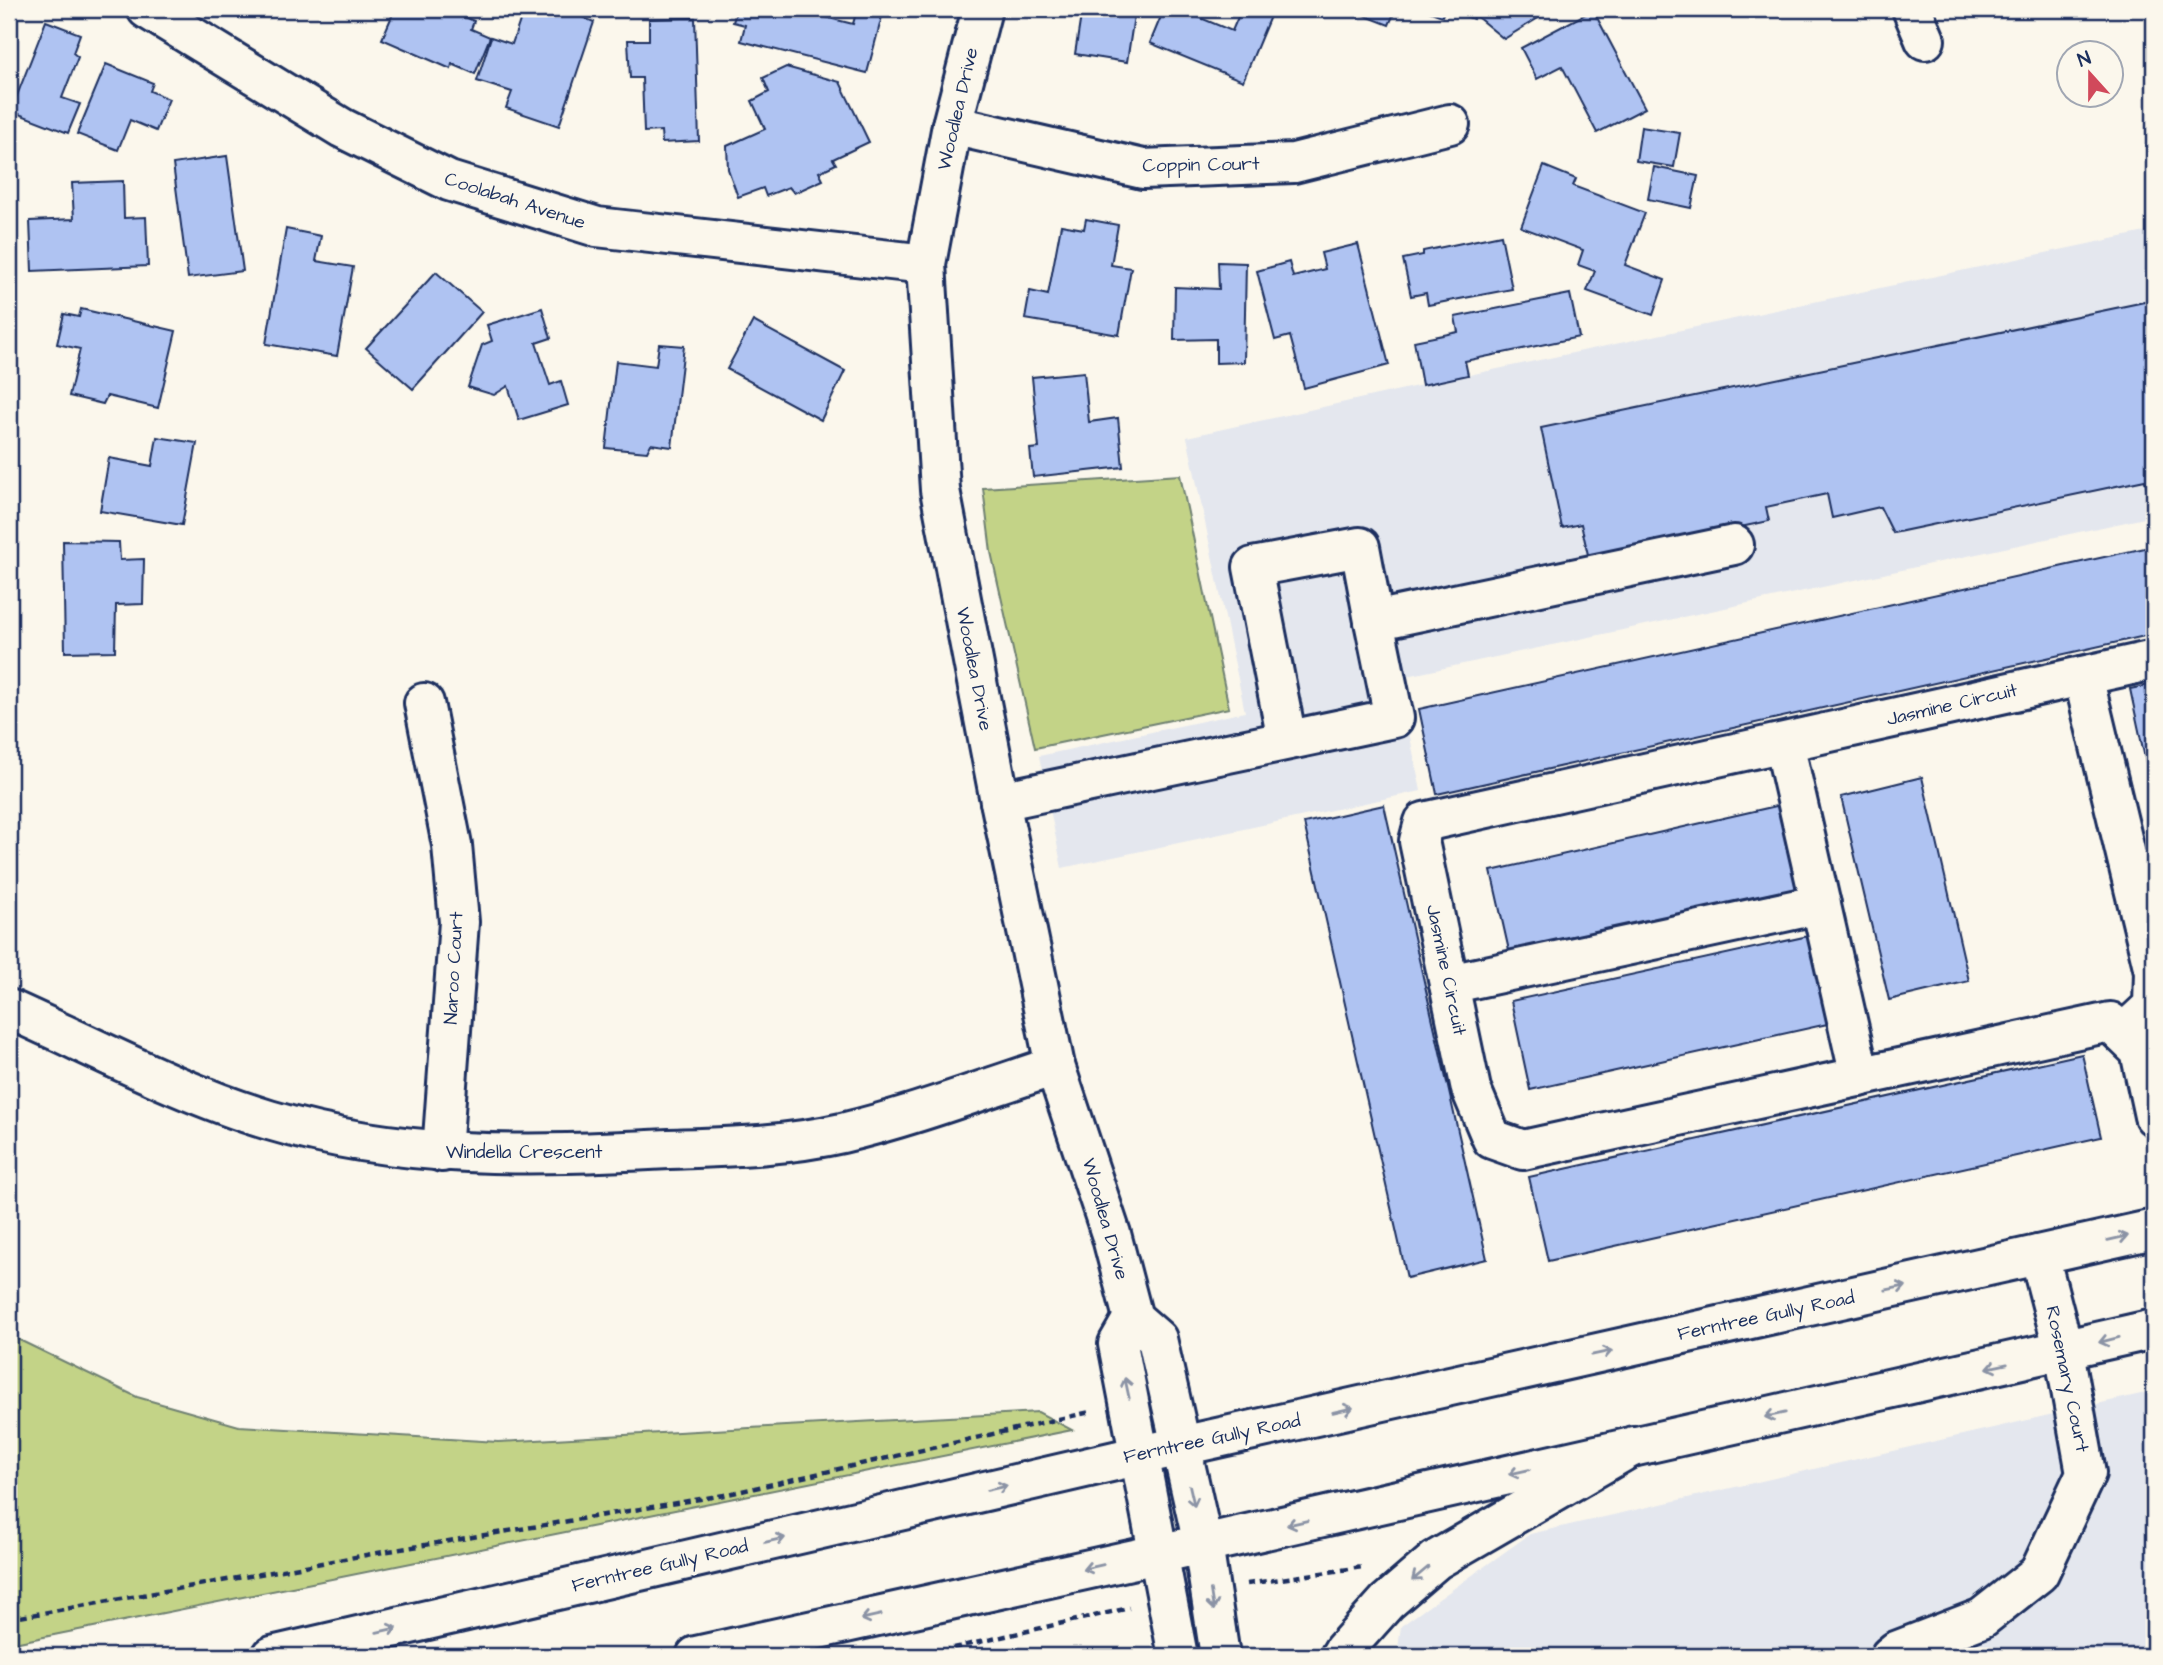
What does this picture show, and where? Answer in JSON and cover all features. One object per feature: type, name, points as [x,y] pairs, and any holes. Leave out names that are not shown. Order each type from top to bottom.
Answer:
[{"type":"main road","name":"Coolabah Avenue","points":[[147,9],[342,128],[449,181],[597,227],[926,264]]},
{"type":"main road","name":"Woodlea Drive","points":[[982,9],[952,125],[926,264],[940,491],[1055,1066],[1111,1234],[1133,1318]]},
{"type":"main road","name":"Coppin Court","points":[[952,125],[1143,169],[1294,163],[1450,124]]},
{"type":"main road","points":[[1374,621],[1734,545]]},
{"type":"main road","points":[[1000,801],[1394,718],[1360,547],[1253,568],[1287,740]]},
{"type":"main road","name":"Jasmine Circuit","points":[[2123,1034],[2110,1022],[1523,1150],[1492,1139],[1471,1089],[1419,841],[1424,822],[2154,660]]},
{"type":"main road","points":[[2082,676],[2154,971],[2153,1006],[2123,1034],[2140,1051],[2154,1116]]},
{"type":"main road","name":"Naroo Court","points":[[424,703],[452,845],[459,922],[442,1152]]},
{"type":"main road","points":[[1784,743],[1860,1077]]},
{"type":"main road","points":[[1449,984],[1821,904]]},
{"type":"main road","name":"Windella Crescent","points":[[9,1009],[183,1087],[270,1120],[369,1144],[442,1152],[559,1155],[776,1144],[840,1133],[897,1118],[1055,1066]]},
{"type":"main road","name":"Ferntree Gully Road","points":[[272,1656],[1141,1455],[2154,1229]]},
{"type":"main road","name":"Rosemary Court","points":[[1890,1656],[1896,1651],[1982,1618],[2039,1573],[2086,1473],[2064,1351],[2039,1255]]},
{"type":"main road","points":[[1178,1656],[1118,1344],[1133,1318],[1157,1339],[1203,1544],[1220,1656]]},
{"type":"main road","points":[[696,1656],[2154,1329]]},
{"type":"main road","points":[[1340,1656],[1387,1602],[1436,1560],[1633,1446]]},
{"type":"path","points":[[9,1619],[383,1552],[724,1495],[1094,1411]]},
{"type":"shaded area","points":[[2145,232],[2154,273],[2154,516],[1398,678],[1421,791],[1062,868],[1039,756],[1245,712],[1187,437]]},
{"type":"shaded area","points":[[2154,1391],[2154,1656],[1397,1656],[1401,1626],[1530,1534]]},
{"type":"green space","points":[[1180,475],[1229,708],[1035,748],[991,552],[983,488]]},
{"type":"green space","points":[[9,1335],[137,1397],[239,1426],[498,1442],[1038,1412],[1072,1430],[9,1644]]},
{"type":"building","points":[[395,9],[453,9],[452,11],[474,21],[471,29],[490,37],[475,74],[452,64],[451,69],[382,39]]},
{"type":"building","points":[[524,9],[585,9],[582,17],[594,22],[559,126],[506,108],[512,92],[477,81],[491,37],[512,44]]},
{"type":"building","points":[[737,9],[815,9],[813,14],[853,24],[857,9],[884,9],[867,73],[741,41],[745,25],[733,22]]},
{"type":"building","points":[[1082,9],[1135,9],[1127,62],[1075,54]]},
{"type":"building","points":[[1164,9],[1179,9],[1232,31],[1241,10],[1239,9],[1273,9],[1243,81],[1150,43]]},
{"type":"building","points":[[1360,9],[1396,9],[1389,25],[1358,13]]},
{"type":"building","points":[[1423,9],[1445,9],[1442,16]]},
{"type":"building","points":[[1447,9],[1477,9],[1473,19]]},
{"type":"building","points":[[1481,9],[1553,9],[1504,39],[1477,17]]},
{"type":"building","points":[[1593,10],[1645,108],[1597,133],[1562,66],[1537,79],[1521,48]]},
{"type":"building","points":[[695,18],[699,141],[662,143],[661,131],[644,132],[642,78],[630,78],[628,40],[649,40],[649,19]]},
{"type":"building","points":[[46,21],[80,34],[73,53],[78,57],[62,98],[80,104],[68,133],[11,111]]},
{"type":"building","points":[[106,64],[153,83],[150,91],[169,99],[156,131],[130,120],[118,150],[77,134]]},
{"type":"building","points":[[786,67],[840,82],[869,142],[833,159],[836,164],[819,172],[823,180],[794,193],[789,187],[766,196],[763,188],[738,197],[728,169],[727,146],[765,129],[752,101],[769,92],[763,78]]},
{"type":"building","points":[[1641,127],[1680,133],[1674,167],[1636,161]]},
{"type":"building","points":[[227,156],[243,271],[188,278],[173,164]]},
{"type":"building","points":[[1544,166],[1576,179],[1573,186],[1645,213],[1625,265],[1665,280],[1653,315],[1587,291],[1595,271],[1578,265],[1583,250],[1521,227]]},
{"type":"building","points":[[1654,167],[1698,176],[1691,208],[1648,199]]},
{"type":"building","points":[[123,181],[124,218],[146,217],[148,266],[32,271],[30,221],[74,219],[72,183]]},
{"type":"building","points":[[1086,219],[1118,225],[1111,265],[1131,268],[1119,335],[1025,319],[1030,291],[1048,295],[1061,225],[1084,229]]},
{"type":"building","points":[[286,229],[321,236],[316,261],[353,267],[337,356],[266,344]]},
{"type":"building","points":[[1501,235],[1512,289],[1428,305],[1426,293],[1411,296],[1403,259],[1423,255],[1423,251]]},
{"type":"building","points":[[1358,244],[1389,365],[1304,388],[1290,336],[1275,340],[1257,271],[1289,262],[1293,277],[1325,269],[1321,253]]},
{"type":"building","points":[[1218,262],[1246,263],[1244,362],[1216,363],[1216,339],[1174,340],[1175,287],[1219,289]]},
{"type":"building","points":[[436,272],[482,312],[413,389],[366,348]]},
{"type":"building","points":[[1570,294],[1579,337],[1465,361],[1468,375],[1422,385],[1414,341],[1458,332],[1455,317]]},
{"type":"building","points":[[2154,300],[2154,500],[2150,501],[2145,480],[1893,533],[1880,507],[1832,518],[1827,494],[1766,507],[1769,521],[1589,559],[1581,524],[1562,528],[1541,428]]},
{"type":"building","points":[[542,308],[551,338],[536,343],[550,385],[561,381],[568,405],[519,420],[508,386],[494,395],[468,387],[482,345],[492,341],[487,325]]},
{"type":"building","points":[[81,309],[176,331],[158,408],[107,396],[103,404],[69,396],[80,349],[57,344],[64,314],[79,317]]},
{"type":"building","points":[[753,321],[845,371],[821,420],[727,369]]},
{"type":"building","points":[[659,344],[684,346],[672,447],[651,444],[647,452],[606,448],[616,361],[656,366]]},
{"type":"building","points":[[1084,372],[1089,422],[1118,418],[1123,467],[1033,477],[1030,449],[1039,448],[1032,377]]},
{"type":"building","points":[[157,437],[197,443],[182,525],[100,511],[109,458],[152,466]]},
{"type":"building","points":[[63,541],[119,542],[120,560],[144,559],[143,604],[116,605],[115,651],[65,652]]},
{"type":"building","points":[[2154,546],[2154,634],[1437,794],[1419,709]]},
{"type":"building","points":[[2154,684],[2154,800],[2130,689]]},
{"type":"building","points":[[1922,777],[1969,981],[1889,1000],[1841,797]]},
{"type":"building","points":[[1785,804],[1804,888],[1510,955],[1491,871]]},
{"type":"building","points":[[1384,805],[1487,1259],[1407,1278],[1304,823]]},
{"type":"building","points":[[1813,935],[1832,1023],[1530,1090],[1511,1001]]},
{"type":"building","points":[[2082,1054],[2101,1137],[1548,1261],[1529,1177]]}]
